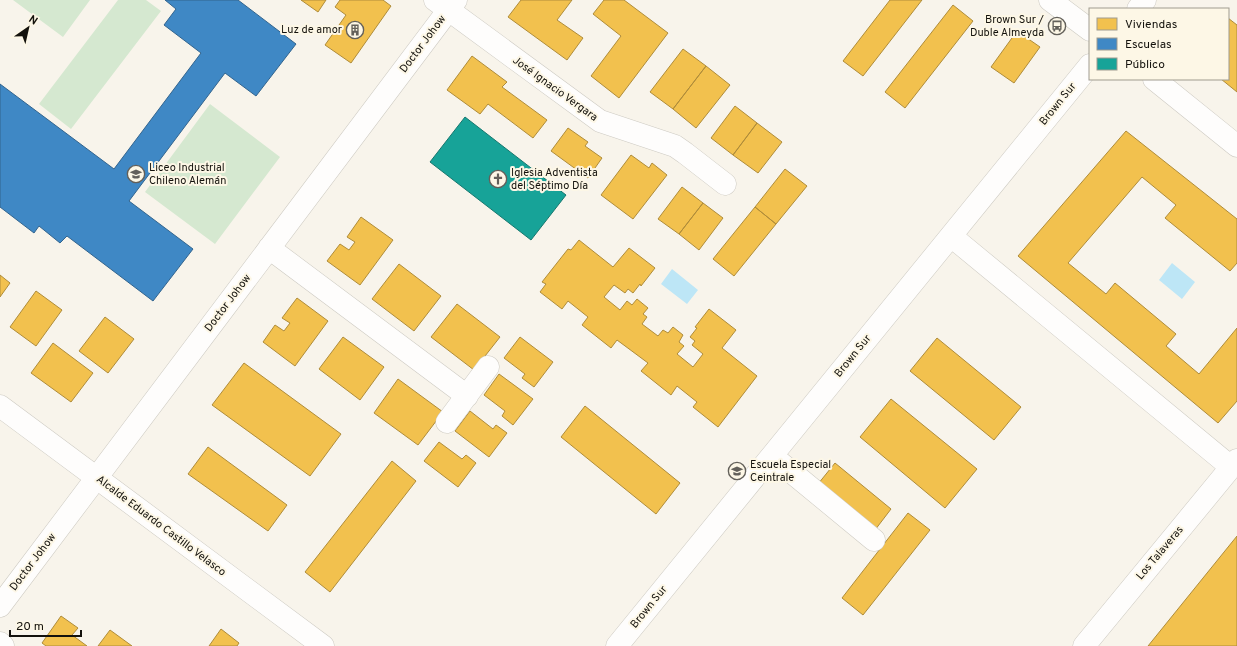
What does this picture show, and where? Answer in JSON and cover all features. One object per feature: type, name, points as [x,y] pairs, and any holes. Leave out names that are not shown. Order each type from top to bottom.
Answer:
[{"type":"street","points":[[1050,0],[1089,29]]},
{"type":"street","points":[[1139,8],[1145,0]]},
{"type":"street","name":"José Ignacio Vergara","points":[[446,3],[600,122],[675,146],[725,184]]},
{"type":"street","name":"Doctor Johow","points":[[0,606],[269,248],[446,3]]},
{"type":"street","name":"Brown Sur","points":[[617,646],[1089,66]]},
{"type":"street","points":[[1155,80],[1237,146]]},
{"type":"street","points":[[951,236],[1234,464]]},
{"type":"street","points":[[269,248],[467,396]]},
{"type":"street","points":[[448,422],[488,367]]},
{"type":"street","name":"Alcalde Eduardo Castillo Velasco","points":[[0,406],[323,646]]},
{"type":"street","points":[[772,456],[874,540]]},
{"type":"street","name":"Los Talaveras","points":[[1084,646],[1234,464]]},
{"type":"street","points":[[0,643],[4,646]]},
{"type":"green space","points":[[13,0],[90,0],[63,37]]},
{"type":"green space","points":[[118,0],[146,0],[161,11],[71,129],[39,104]]},
{"type":"green space","points":[[210,104],[280,157],[215,244],[145,192]]},
{"type":"water","points":[[1172,263],[1195,282],[1182,299],[1159,280]]},
{"type":"water","points":[[672,269],[698,290],[687,304],[661,284]]},
{"type":"building: Viviendas","points":[[301,0],[326,0],[318,12]]},
{"type":"building: Viviendas","name":"Luz de amor","points":[[340,0],[383,0],[391,6],[351,63],[325,45],[346,15],[335,7]]},
{"type":"building: Viviendas","points":[[521,0],[572,0],[557,20],[583,38],[567,60],[508,17]]},
{"type":"building: Viviendas","points":[[604,0],[624,0],[668,33],[619,98],[591,76],[621,36],[593,14]]},
{"type":"building: Viviendas","points":[[890,0],[922,0],[863,76],[843,61]]},
{"type":"building: Viviendas","points":[[953,5],[973,21],[905,108],[885,92]]},
{"type":"building: Viviendas","points":[[1229,19],[1237,25],[1237,92],[1222,80],[1229,80]]},
{"type":"building: Viviendas","points":[[1017,31],[1040,47],[1014,83],[991,67]]},
{"type":"building: Viviendas","points":[[683,49],[706,66],[673,109],[650,92]]},
{"type":"building: Viviendas","points":[[472,56],[507,82],[502,87],[547,120],[533,138],[488,104],[480,114],[447,90]]},
{"type":"building: Viviendas","points":[[706,66],[730,85],[696,128],[673,109]]},
{"type":"building: Viviendas","points":[[735,106],[757,123],[733,155],[711,138]]},
{"type":"building: Viviendas","points":[[757,123],[782,142],[758,173],[733,155]]},
{"type":"building: Viviendas","points":[[568,128],[588,142],[585,146],[602,158],[588,178],[551,151]]},
{"type":"building: Viviendas","points":[[1126,131],[1237,219],[1237,263],[1230,271],[1165,218],[1176,205],[1142,177],[1068,263],[1106,294],[1115,283],[1176,334],[1166,346],[1199,374],[1237,328],[1237,401],[1218,423],[1018,256]]},
{"type":"building: Viviendas","points":[[631,155],[649,168],[652,163],[667,175],[633,219],[601,195]]},
{"type":"building: Viviendas","points":[[785,169],[807,186],[776,224],[755,207]]},
{"type":"building: Viviendas","points":[[682,187],[703,203],[679,234],[658,219]]},
{"type":"building: Viviendas","points":[[703,203],[723,218],[699,250],[679,234]]},
{"type":"building: Viviendas","points":[[755,207],[776,224],[734,276],[713,259]]},
{"type":"building: Viviendas","points":[[361,217],[393,240],[360,285],[327,261],[340,244],[349,250],[355,242],[347,237]]},
{"type":"building: Viviendas","points":[[579,240],[613,267],[629,248],[655,268],[641,286],[640,284],[633,293],[628,289],[625,293],[614,285],[604,297],[620,310],[627,301],[632,305],[637,299],[648,308],[643,314],[647,317],[642,324],[658,336],[663,330],[668,333],[673,327],[683,335],[679,342],[684,346],[677,354],[693,367],[703,354],[692,345],[695,341],[690,337],[697,328],[695,327],[709,309],[736,330],[722,348],[757,376],[718,427],[693,407],[697,402],[677,386],[671,395],[641,371],[648,363],[617,340],[611,348],[582,325],[588,317],[568,301],[562,309],[540,292],[546,284],[542,282],[568,249],[571,250]]},
{"type":"building: Viviendas","points":[[399,264],[441,296],[414,331],[372,299]]},
{"type":"building: Viviendas","points":[[0,275],[10,283],[0,297]]},
{"type":"building: Viviendas","points":[[36,291],[62,310],[36,346],[10,327]]},
{"type":"building: Viviendas","points":[[297,298],[328,321],[295,366],[263,342],[275,325],[284,331],[290,323],[282,318]]},
{"type":"building: Viviendas","points":[[457,304],[500,337],[474,370],[431,337]]},
{"type":"building: Viviendas","points":[[105,317],[134,339],[108,373],[79,351]]},
{"type":"building: Viviendas","points":[[343,337],[384,367],[360,400],[319,369]]},
{"type":"building: Viviendas","points":[[520,337],[553,362],[534,387],[522,378],[525,374],[504,358]]},
{"type":"building: Viviendas","points":[[937,338],[1021,407],[994,440],[910,371]]},
{"type":"building: Viviendas","points":[[53,343],[93,373],[71,402],[31,373]]},
{"type":"building: Viviendas","points":[[244,363],[341,434],[310,476],[212,405]]},
{"type":"building: Viviendas","points":[[499,374],[533,399],[513,425],[502,416],[505,411],[484,395]]},
{"type":"building: Viviendas","points":[[398,379],[443,412],[418,445],[374,413]]},
{"type":"building: Viviendas","points":[[891,399],[977,469],[945,508],[860,437]]},
{"type":"building: Viviendas","points":[[585,406],[680,483],[656,514],[561,437]]},
{"type":"building: Viviendas","points":[[470,411],[493,429],[496,425],[507,433],[489,457],[455,431]]},
{"type":"building: Viviendas","points":[[439,442],[462,459],[466,455],[476,463],[458,487],[424,461]]},
{"type":"building: Viviendas","points":[[208,447],[287,505],[268,531],[188,474]]},
{"type":"building: Viviendas","points":[[392,461],[416,481],[330,592],[305,572]]},
{"type":"building: Viviendas","points":[[835,463],[891,509],[875,530],[818,484]]},
{"type":"building: Viviendas","points":[[908,513],[930,530],[863,615],[842,598]]},
{"type":"building: Viviendas","points":[[1237,536],[1237,646],[1148,646]]},
{"type":"building: Viviendas","points":[[61,616],[78,628],[72,635],[87,646],[46,646],[42,643]]},
{"type":"building: Viviendas","points":[[221,629],[239,643],[237,646],[209,646]]},
{"type":"building: Viviendas","points":[[110,630],[132,646],[98,646]]},
{"type":"building: Escuelas","points":[[165,0],[238,0],[296,44],[256,96],[225,73],[129,201],[193,249],[153,301],[67,236],[60,243],[39,226],[34,233],[0,207],[0,84],[114,169],[201,53],[164,25],[176,9]]},
{"type":"building: Público","name":"Iglesia Adventista del Séptimo Día","points":[[465,117],[566,195],[531,240],[430,162]]},
{"type":"place","name":"Brown Sur / Duble Almeyda","points":[[1057,26]]},
{"type":"place","name":"Luz de amor","points":[[355,30]]},
{"type":"place","name":"Liceo Industrial Chileno Alemán","points":[[136,174]]},
{"type":"place","name":"Iglesia Adventista del Séptimo Día","points":[[498,179]]},
{"type":"place","name":"Escuela Especial Ceintrale","points":[[737,471]]}]
